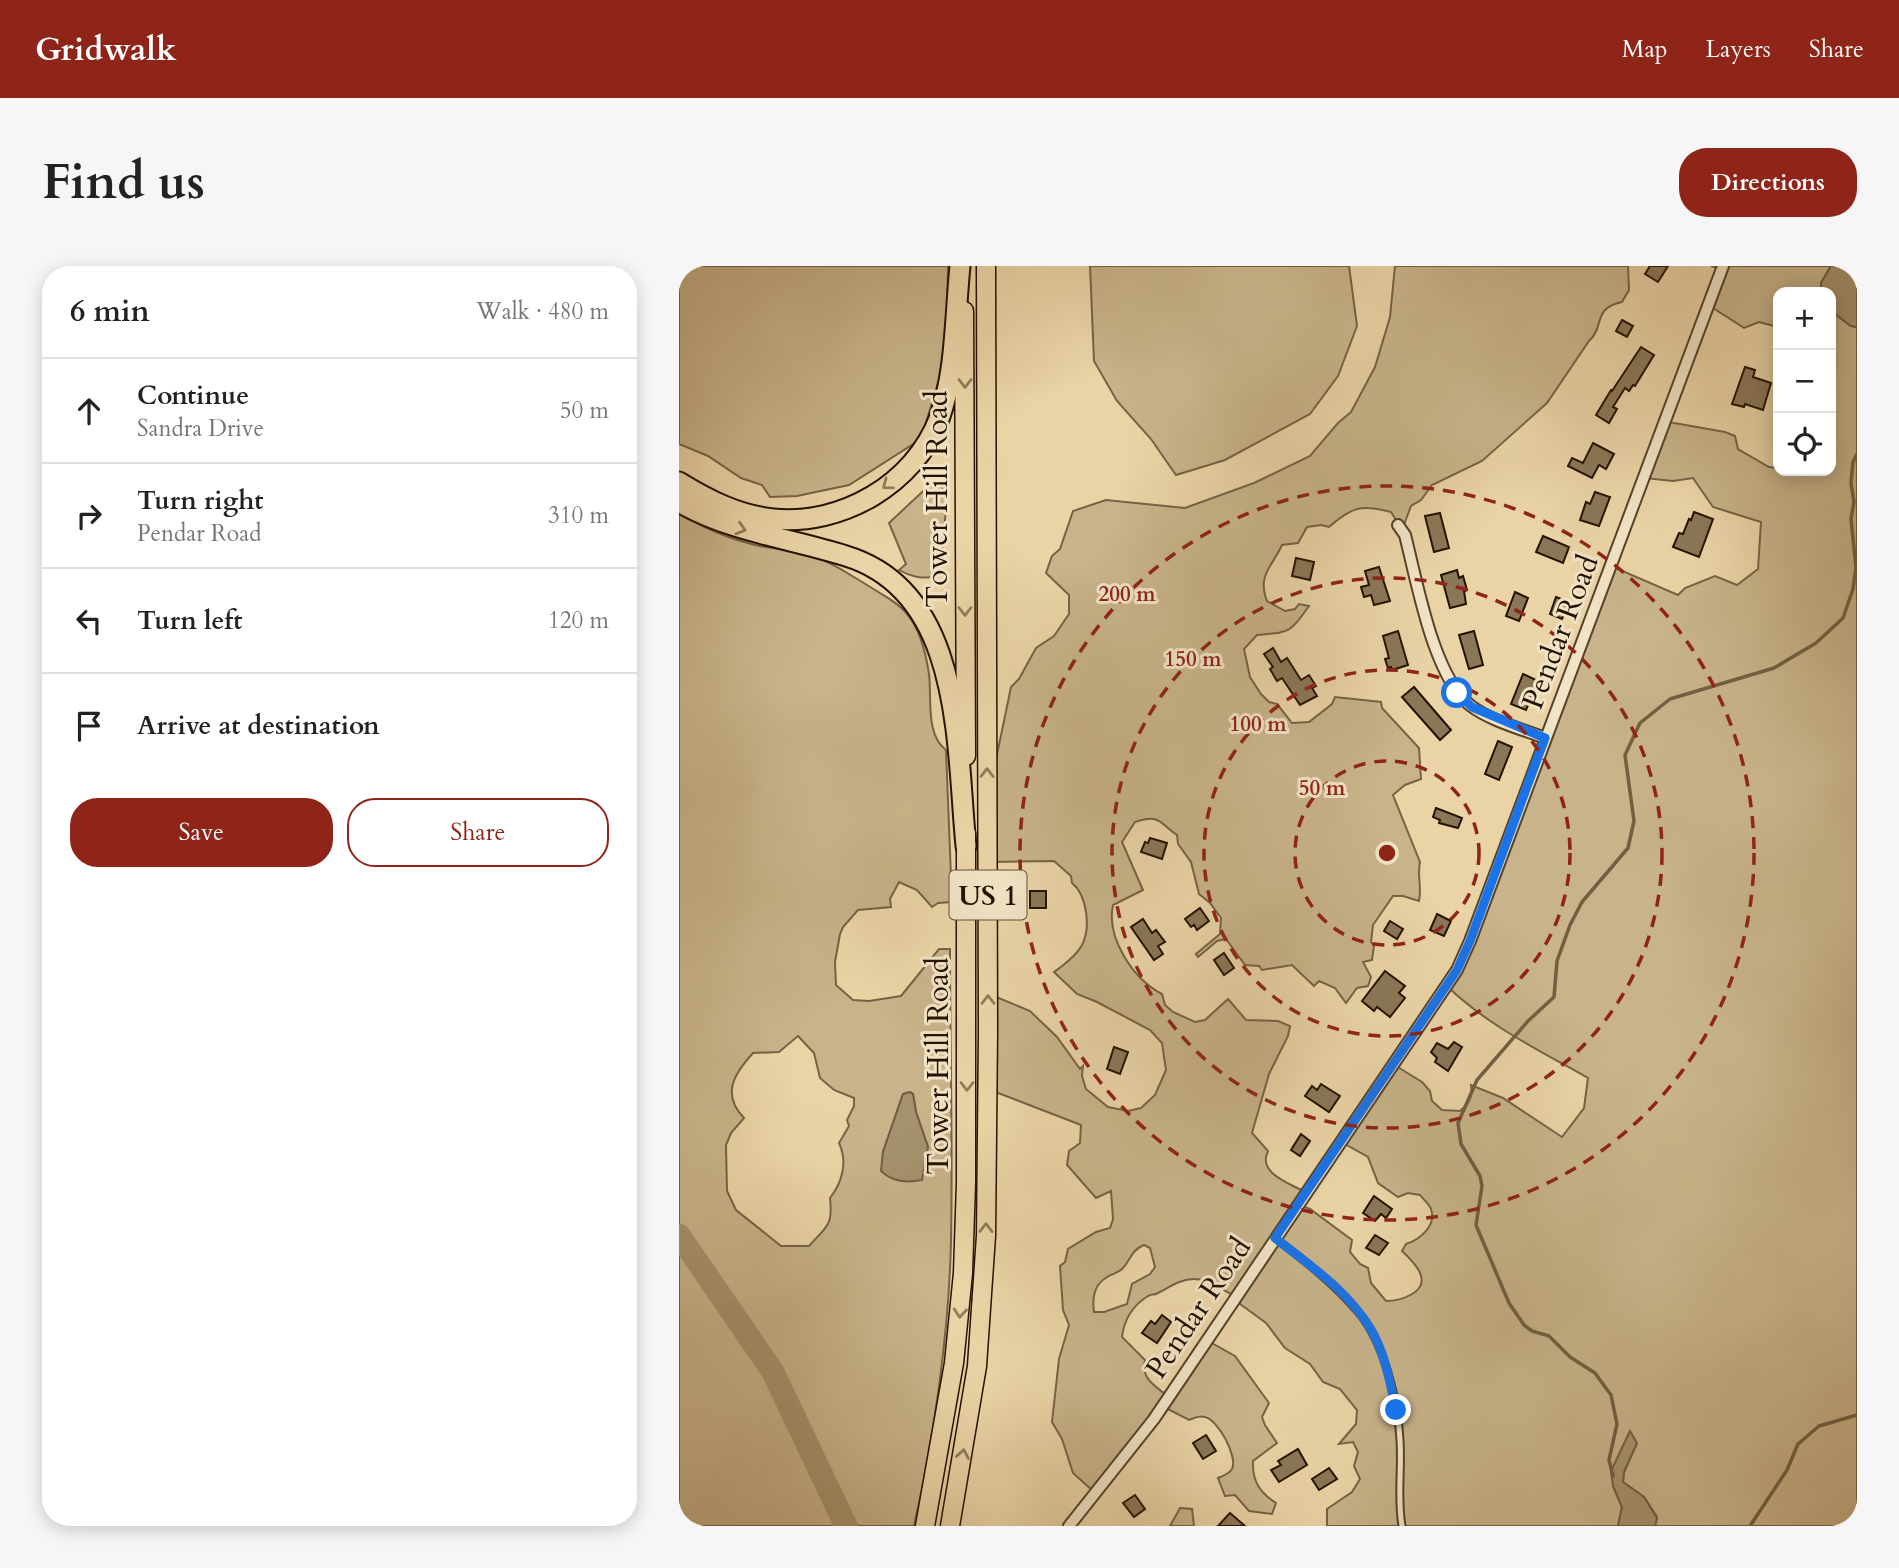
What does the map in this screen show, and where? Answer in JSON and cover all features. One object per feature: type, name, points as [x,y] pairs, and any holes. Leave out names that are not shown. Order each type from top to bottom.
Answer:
[{"type":"highway","points":[[679,482],[706,498],[738,511],[785,520],[833,513],[859,503],[891,483],[924,448],[943,405],[962,266]]},
{"type":"highway","name":"Tower Hill Road","points":[[925,1526],[953,1374],[963,1273],[967,1171],[962,266]]},
{"type":"highway","name":"Tower Hill Road","points":[[952,1524],[977,1366],[986,1236],[986,266]]},
{"type":"highway","points":[[679,502],[731,526],[864,562],[890,578],[911,598],[933,633],[946,675],[953,715],[966,846]]},
{"type":"street","name":"Pendar Road","points":[[1069,1526],[1154,1419],[1457,970],[1723,266]]},
{"type":"street","points":[[1398,525],[1405,535],[1436,652],[1457,693],[1472,707],[1545,738]]},
{"type":"lane","points":[[1275,1238],[1325,1277],[1360,1313],[1371,1329],[1387,1370],[1396,1410],[1400,1441],[1398,1488],[1402,1526]]},
{"type":"shaded area","points":[[679,266],[948,266],[946,356],[921,439],[849,485],[797,496],[770,497],[762,485],[741,478],[708,456],[679,444]]},
{"type":"shaded area","points":[[1090,266],[1349,266],[1357,326],[1338,376],[1310,414],[1225,460],[1176,475],[1151,439],[1117,401],[1094,361]]},
{"type":"shaded area","points":[[1395,266],[1628,266],[1629,290],[1622,302],[1603,313],[1594,336],[1547,403],[1482,461],[1432,485],[1421,500],[1411,506],[1402,530],[1391,512],[1372,508],[1357,509],[1329,527],[1307,527],[1298,543],[1282,545],[1267,572],[1264,592],[1267,601],[1285,611],[1295,609],[1299,604],[1309,606],[1288,630],[1257,635],[1244,649],[1250,677],[1261,694],[1269,702],[1277,704],[1292,723],[1309,722],[1332,704],[1335,697],[1381,702],[1382,708],[1419,748],[1421,779],[1405,785],[1393,795],[1420,862],[1419,901],[1393,896],[1373,925],[1372,960],[1363,962],[1371,977],[1368,986],[1357,988],[1346,1003],[1335,988],[1319,981],[1314,986],[1292,965],[1262,970],[1259,966],[1245,965],[1226,939],[1217,941],[1198,957],[1196,954],[1220,934],[1221,918],[1199,894],[1191,862],[1178,844],[1177,835],[1159,821],[1150,819],[1135,822],[1122,842],[1143,890],[1113,905],[1114,931],[1124,956],[1141,978],[1162,994],[1165,1005],[1173,1012],[1195,1022],[1205,1020],[1228,999],[1246,1020],[1278,1021],[1290,1026],[1288,1036],[1269,1074],[1252,1133],[1268,1151],[1266,1159],[1271,1171],[1283,1181],[1305,1192],[1300,1205],[1310,1209],[1352,1240],[1350,1252],[1360,1264],[1368,1268],[1371,1283],[1386,1301],[1405,1297],[1417,1291],[1420,1286],[1420,1273],[1402,1251],[1406,1244],[1426,1231],[1432,1215],[1430,1207],[1420,1195],[1408,1193],[1398,1197],[1378,1183],[1368,1157],[1343,1143],[1396,1066],[1422,1082],[1430,1091],[1432,1101],[1442,1110],[1460,1111],[1470,1100],[1471,1085],[1503,1098],[1562,1137],[1584,1108],[1588,1078],[1497,1025],[1447,986],[1611,566],[1678,595],[1685,588],[1715,576],[1737,585],[1758,569],[1761,522],[1713,507],[1693,478],[1673,481],[1644,478],[1669,422],[1735,436],[1738,449],[1773,467],[1773,476],[1836,476],[1836,315],[1851,326],[1857,327],[1857,1526],[1655,1526],[1657,1517],[1644,1497],[1623,1482],[1624,1472],[1637,1443],[1613,1486],[1622,1507],[1618,1526],[1327,1526],[1327,1509],[1352,1492],[1360,1479],[1354,1466],[1358,1452],[1353,1442],[1339,1444],[1356,1424],[1357,1410],[1340,1389],[1323,1382],[1310,1364],[1285,1348],[1266,1323],[1236,1301],[1235,1296],[1200,1279],[1180,1282],[1142,1300],[1130,1314],[1122,1337],[1145,1360],[1146,1376],[1165,1394],[1208,1341],[1235,1356],[1269,1403],[1262,1417],[1277,1443],[1253,1461],[1253,1468],[1258,1486],[1276,1503],[1272,1514],[1249,1511],[1235,1495],[1225,1496],[1218,1478],[1228,1474],[1233,1463],[1230,1448],[1216,1425],[1205,1417],[1189,1420],[1164,1407],[1093,1491],[1073,1473],[1062,1439],[1052,1422],[1059,1359],[1069,1325],[1063,1310],[1060,1266],[1065,1262],[1068,1249],[1096,1232],[1110,1228],[1113,1219],[1111,1191],[1096,1198],[1067,1165],[1069,1151],[1080,1143],[1081,1125],[993,1091],[994,996],[1030,1011],[1057,1037],[1080,1069],[1083,1066],[1082,1076],[1086,1089],[1108,1107],[1128,1111],[1141,1108],[1155,1095],[1166,1070],[1162,1043],[1150,1030],[1077,994],[1054,972],[1069,960],[1085,938],[1087,921],[1084,903],[1072,883],[1071,876],[1054,861],[991,862],[993,774],[1011,687],[1019,679],[1036,648],[1054,636],[1069,614],[1069,595],[1046,573],[1052,556],[1060,549],[1073,511],[1106,500],[1185,508],[1254,483],[1310,456],[1351,412],[1375,367],[1390,317]],"holes":[[[1144,1245],[1150,1248],[1155,1267],[1150,1274],[1132,1284],[1127,1304],[1104,1312],[1094,1312],[1094,1296],[1099,1284],[1119,1272],[1140,1247]]]},
{"type":"shaded area","points":[[1711,266],[1831,266],[1821,287],[1773,287],[1773,326],[1759,322],[1744,328],[1710,306],[1720,269]]},
{"type":"shaded area","points":[[1831,266],[1857,266],[1857,327],[1851,326],[1836,315],[1836,287],[1821,287]]},
{"type":"shaded area","points":[[937,478],[947,496],[943,544],[935,576],[916,577],[899,570],[906,564],[889,523]]},
{"type":"shaded area","points":[[679,514],[739,541],[799,552],[824,560],[903,610],[912,620],[922,642],[928,666],[932,725],[939,743],[946,750],[952,902],[938,903],[932,907],[917,890],[899,882],[890,899],[891,907],[858,910],[840,934],[835,962],[836,985],[853,1000],[869,1001],[901,996],[939,949],[950,949],[952,1168],[947,1312],[928,1457],[914,1526],[679,1526]],"holes":[[[798,1036],[814,1053],[820,1078],[834,1090],[854,1098],[854,1106],[847,1120],[849,1126],[839,1143],[843,1158],[842,1172],[838,1186],[830,1198],[831,1214],[827,1225],[809,1246],[781,1246],[736,1210],[727,1191],[726,1145],[731,1133],[744,1118],[733,1101],[732,1092],[740,1069],[753,1053],[779,1052]],[[903,1094],[913,1094],[928,1147],[882,1171],[883,1152]]]},
{"type":"shaded area","points":[[903,1094],[913,1094],[928,1147],[922,1180],[905,1181],[881,1171],[883,1152]]},
{"type":"shaded area","points":[[1630,1431],[1637,1443],[1624,1472],[1623,1482],[1644,1497],[1657,1518],[1655,1526],[1618,1526],[1622,1507],[1613,1486],[1611,1471]]},
{"type":"shaded area","points":[[1180,1508],[1192,1509],[1194,1526],[1170,1526]]},
{"type":"building","points":[[1650,266],[1668,266],[1658,282],[1645,274]]},
{"type":"building","points":[[1622,320],[1633,326],[1627,337],[1616,331]]},
{"type":"building","points":[[1641,347],[1654,355],[1635,386],[1629,391],[1625,388],[1613,407],[1617,409],[1609,423],[1596,415]]},
{"type":"building","points":[[1745,367],[1755,370],[1753,377],[1771,383],[1763,410],[1745,404],[1744,407],[1732,404]]},
{"type":"building","points":[[1593,443],[1614,454],[1606,469],[1599,465],[1592,478],[1568,466],[1572,458],[1583,463]]},
{"type":"building","points":[[1595,492],[1610,497],[1599,526],[1580,520],[1586,502],[1590,504]]},
{"type":"building","points":[[1694,512],[1713,519],[1699,557],[1673,547]]},
{"type":"building","points":[[1440,513],[1449,548],[1434,552],[1425,516]]},
{"type":"building","points":[[1543,536],[1569,547],[1563,563],[1536,552]]},
{"type":"building","points":[[1296,558],[1314,562],[1310,580],[1292,576]]},
{"type":"building","points":[[1379,567],[1390,601],[1374,605],[1371,595],[1364,597],[1361,587],[1369,585],[1365,571]]},
{"type":"building","points":[[1457,570],[1459,578],[1463,576],[1467,590],[1464,591],[1466,604],[1450,608],[1441,575]]},
{"type":"building","points":[[1515,592],[1528,598],[1519,621],[1506,616]]},
{"type":"building","points":[[1556,597],[1569,602],[1562,619],[1550,614]]},
{"type":"building","points":[[1398,631],[1408,665],[1392,670],[1391,667],[1388,668],[1385,659],[1389,658],[1383,636]]},
{"type":"building","points":[[1474,631],[1483,665],[1469,669],[1459,635]]},
{"type":"building","points":[[1273,648],[1281,662],[1287,658],[1301,680],[1309,675],[1316,686],[1312,688],[1317,696],[1300,705],[1282,678],[1277,681],[1270,669],[1273,667],[1264,654]]},
{"type":"building","points":[[1523,674],[1538,681],[1526,710],[1511,704]]},
{"type":"building","points":[[1414,687],[1451,730],[1440,740],[1402,697]]},
{"type":"building","points":[[1498,741],[1512,747],[1499,780],[1485,774]]},
{"type":"building","points":[[1436,808],[1462,818],[1458,828],[1439,823],[1440,820],[1433,817]]},
{"type":"building","points":[[1150,838],[1167,843],[1162,859],[1141,852]]},
{"type":"building","points":[[1030,891],[1046,891],[1046,908],[1030,908]]},
{"type":"building","points":[[1200,908],[1209,921],[1197,930],[1185,919]]},
{"type":"building","points":[[1437,914],[1451,921],[1444,936],[1430,930]]},
{"type":"building","points":[[1143,919],[1152,933],[1156,930],[1165,942],[1158,946],[1163,954],[1154,960],[1131,927]]},
{"type":"building","points":[[1390,921],[1403,929],[1397,939],[1384,931]]},
{"type":"building","points":[[1224,953],[1234,968],[1224,975],[1214,960]]},
{"type":"building","points":[[1385,971],[1405,986],[1399,993],[1405,998],[1390,1017],[1377,1007],[1374,1011],[1362,1001]]},
{"type":"building","points":[[1454,1042],[1462,1047],[1448,1071],[1435,1062],[1437,1058],[1431,1052],[1437,1043],[1448,1049]]},
{"type":"building","points":[[1114,1047],[1128,1052],[1120,1074],[1107,1069]]},
{"type":"building","points":[[1321,1084],[1340,1096],[1329,1112],[1305,1096],[1312,1086],[1317,1090]]},
{"type":"building","points":[[1301,1134],[1310,1141],[1300,1156],[1291,1150]]},
{"type":"building","points":[[1374,1196],[1392,1209],[1386,1218],[1381,1214],[1375,1221],[1363,1213]]},
{"type":"building","points":[[1375,1235],[1388,1243],[1379,1255],[1366,1248]]},
{"type":"building","points":[[1162,1315],[1171,1322],[1157,1343],[1142,1333],[1151,1321],[1155,1324]]},
{"type":"building","points":[[1206,1435],[1216,1451],[1203,1459],[1193,1443]]},
{"type":"building","points":[[1298,1449],[1307,1465],[1279,1482],[1271,1470],[1281,1465],[1278,1461]]},
{"type":"building","points":[[1329,1468],[1337,1479],[1319,1490],[1312,1479]]},
{"type":"building","points":[[1135,1495],[1145,1509],[1134,1517],[1123,1503]]},
{"type":"building","points":[[1230,1513],[1245,1526],[1218,1526]]},
{"type":"waterway","points":[[1613,1476],[1609,1460],[1617,1424],[1611,1395],[1595,1373],[1570,1357],[1549,1336],[1532,1331],[1524,1325],[1509,1303],[1476,1225],[1482,1186],[1480,1176],[1461,1144],[1458,1123],[1477,1080],[1528,1021],[1554,997],[1557,961],[1570,925],[1582,902],[1628,848],[1634,821],[1625,755],[1640,723],[1670,699],[1774,668],[1816,643],[1843,618],[1853,589],[1856,567],[1851,519],[1854,502],[1851,483],[1853,462],[1857,454]]},
{"type":"waterway","points":[[679,1235],[773,1372],[846,1526]]},
{"type":"waterway","points":[[1750,1526],[1787,1470],[1798,1444],[1819,1426],[1857,1415]]},
{"type":"route","points":[[1396,1410],[1387,1370],[1371,1329],[1360,1313],[1325,1277],[1275,1238],[1457,970],[1545,738],[1472,707],[1457,693]]}]
